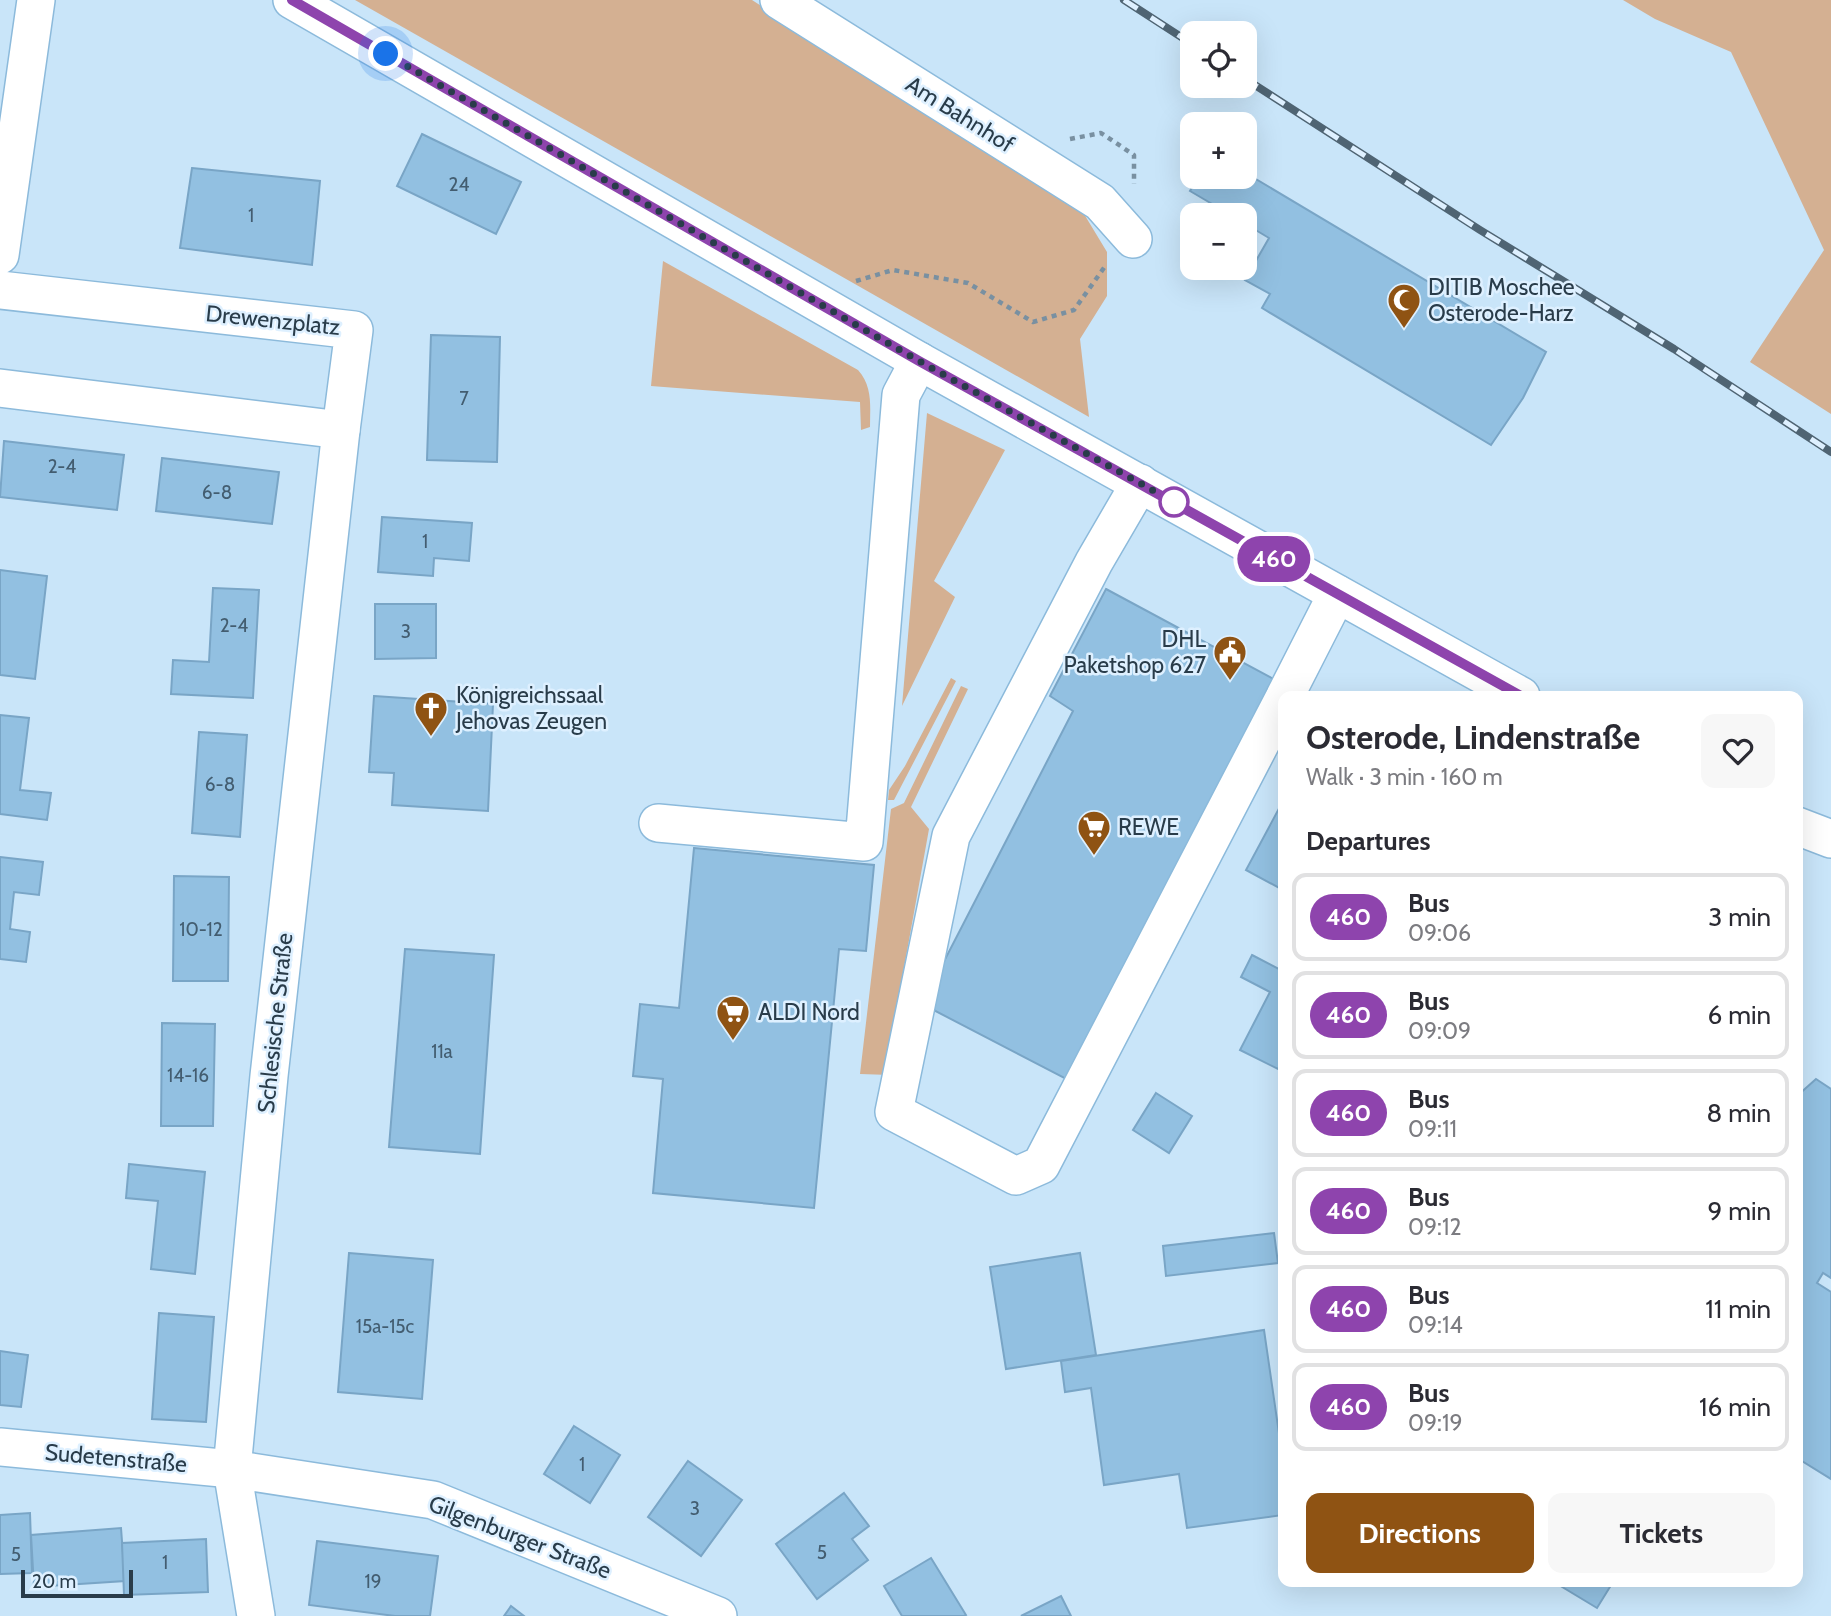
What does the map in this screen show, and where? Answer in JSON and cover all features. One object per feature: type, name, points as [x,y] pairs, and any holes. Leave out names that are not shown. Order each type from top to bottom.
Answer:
[{"type":"street","points":[[0,255],[36,0]]},
{"type":"street","points":[[292,0],[919,361],[1512,691]]},
{"type":"street","name":"Am Bahnhof","points":[[779,0],[1100,202],[1131,236]]},
{"type":"street","name":"Drewenzplatz","points":[[0,289],[354,330],[341,430]]},
{"type":"street","points":[[658,823],[864,842],[901,395],[919,361]]},
{"type":"street","points":[[0,388],[341,430]]},
{"type":"street","name":"Schlesische Straße","points":[[256,1616],[232,1469],[269,1076],[341,430]]},
{"type":"street","points":[[1140,483],[1094,562],[951,836],[894,1112],[1016,1176],[1041,1165],[1278,710]]},
{"type":"street","points":[[1288,691],[1337,594]]},
{"type":"street","points":[[1803,829],[1831,839]]},
{"type":"street","name":"Sudetenstraße","points":[[0,1447],[232,1469]]},
{"type":"street","name":"Gilgenburger Straße","points":[[232,1469],[433,1500],[713,1615]]},
{"type":"path","points":[[830,310],[849,283],[893,270],[968,283],[1032,322],[1074,310],[1131,236]]},
{"type":"shaded area","points":[[355,0],[752,0],[1084,214],[1107,252],[1107,296],[1080,339],[1089,417]]},
{"type":"shaded area","points":[[1623,0],[1831,0],[1831,414],[1750,362],[1824,250],[1731,52],[1655,19]]},
{"type":"shaded area","points":[[663,261],[858,370],[868,390],[870,427],[861,430],[860,402],[651,386]]},
{"type":"shaded area","points":[[927,413],[1005,450],[934,581],[955,597],[902,706]]},
{"type":"shaded area","points":[[951,678],[956,681],[894,800],[888,800],[889,790],[905,766]]},
{"type":"shaded area","points":[[961,686],[968,689],[911,807],[929,829],[904,968],[890,1075],[860,1074],[891,809],[904,803]]},
{"type":"building","points":[[422,134],[521,182],[496,234],[397,186]]},
{"type":"building","points":[[192,168],[320,181],[312,265],[180,248]]},
{"type":"building","name":"DITIB Moschee Osterode-Harz","points":[[1257,180],[1546,352],[1523,398],[1491,445],[1262,308],[1270,294],[1245,280],[1257,280],[1257,259],[1269,238],[1257,231],[1257,203],[1210,203],[1190,191],[1257,189]]},
{"type":"building","points":[[431,335],[500,337],[497,462],[427,460]]},
{"type":"building","points":[[4,441],[124,455],[117,510],[0,497]]},
{"type":"building","points":[[162,458],[279,472],[272,524],[156,511]]},
{"type":"building","points":[[382,517],[472,523],[469,561],[434,558],[433,576],[378,572]]},
{"type":"building","points":[[0,570],[47,576],[35,679],[0,675]]},
{"type":"building","points":[[213,588],[259,590],[253,698],[171,694],[173,660],[209,662]]},
{"type":"building","name":"REWE","points":[[1106,589],[1281,683],[1072,1082],[922,1004],[1073,711],[1050,696]]},
{"type":"building","points":[[375,604],[436,604],[436,658],[375,659]]},
{"type":"building","name":"Königreichssaal Jehovas Zeugen","points":[[374,696],[493,704],[488,811],[392,805],[394,773],[369,772]]},
{"type":"building","points":[[0,715],[29,718],[20,790],[51,793],[47,820],[0,814]]},
{"type":"building","points":[[199,732],[247,735],[240,837],[192,833]]},
{"type":"building","points":[[1278,810],[1278,887],[1246,870]]},
{"type":"building","name":"ALDI Nord","points":[[694,848],[874,865],[866,951],[839,949],[814,1208],[653,1193],[663,1079],[633,1076],[640,1004],[679,1008]]},
{"type":"building","points":[[0,857],[43,862],[39,895],[14,892],[10,929],[30,932],[26,962],[0,959]]},
{"type":"building","points":[[174,876],[229,877],[228,981],[173,981]]},
{"type":"building","points":[[405,949],[494,955],[480,1154],[389,1147]]},
{"type":"building","points":[[1252,955],[1278,968],[1278,1069],[1240,1050],[1270,992],[1241,977]]},
{"type":"building","points":[[162,1023],[215,1024],[213,1126],[161,1126]]},
{"type":"building","points":[[1816,1079],[1831,1089],[1831,1278],[1823,1273],[1817,1283],[1831,1292],[1831,1479],[1803,1462],[1803,1091]]},
{"type":"building","points":[[1156,1093],[1192,1116],[1169,1153],[1133,1130]]},
{"type":"building","points":[[129,1164],[205,1172],[195,1274],[151,1269],[158,1201],[126,1198]]},
{"type":"building","points":[[1274,1233],[1278,1263],[1166,1276],[1163,1246]]},
{"type":"building","points":[[349,1253],[433,1260],[422,1399],[338,1392]]},
{"type":"building","points":[[1080,1253],[1096,1355],[1006,1369],[990,1267]]},
{"type":"building","points":[[159,1313],[214,1317],[206,1422],[152,1419]]},
{"type":"building","points":[[1264,1330],[1278,1427],[1278,1516],[1187,1528],[1179,1474],[1104,1485],[1091,1388],[1065,1392],[1061,1361]]},
{"type":"building","points":[[0,1351],[28,1355],[21,1407],[0,1405]]},
{"type":"building","points":[[574,1426],[620,1455],[590,1503],[544,1474]]},
{"type":"building","points":[[688,1461],[742,1500],[701,1556],[648,1517]]},
{"type":"building","points":[[844,1493],[869,1526],[852,1539],[868,1560],[817,1599],[776,1544]]},
{"type":"building","points":[[30,1513],[32,1573],[0,1574],[0,1515]]},
{"type":"building","points":[[121,1528],[125,1581],[34,1587],[31,1535]]},
{"type":"building","points":[[206,1539],[208,1592],[124,1595],[122,1543]]},
{"type":"building","points":[[317,1541],[438,1556],[430,1616],[395,1616],[309,1605]]},
{"type":"building","points":[[931,1558],[966,1615],[902,1616],[884,1586]]},
{"type":"building","points":[[1562,1587],[1610,1587],[1597,1608]]},
{"type":"building","points":[[1061,1596],[1071,1616],[1021,1616]]},
{"type":"building","points":[[511,1606],[524,1616],[504,1616]]},
{"type":"railway","points":[[1124,0],[1180,36]]},
{"type":"railway","points":[[1257,86],[1480,230],[1674,349],[1831,452]]},
{"type":"bus line","name":"460","points":[[292,0],[919,361],[1512,691]]},
{"type":"place","name":"DITIB Moschee Osterode-Harz","points":[[1404,330]]},
{"type":"place","name":"DHL Paketshop 627","points":[[1230,682]]},
{"type":"place","name":"Königreichssaal Jehovas Zeugen","points":[[431,738]]},
{"type":"place","name":"REWE","points":[[1094,857]]},
{"type":"place","name":"ALDI Nord","points":[[733,1042]]},
{"type":"route","points":[[386,54],[919,361],[1174,502]]}]
